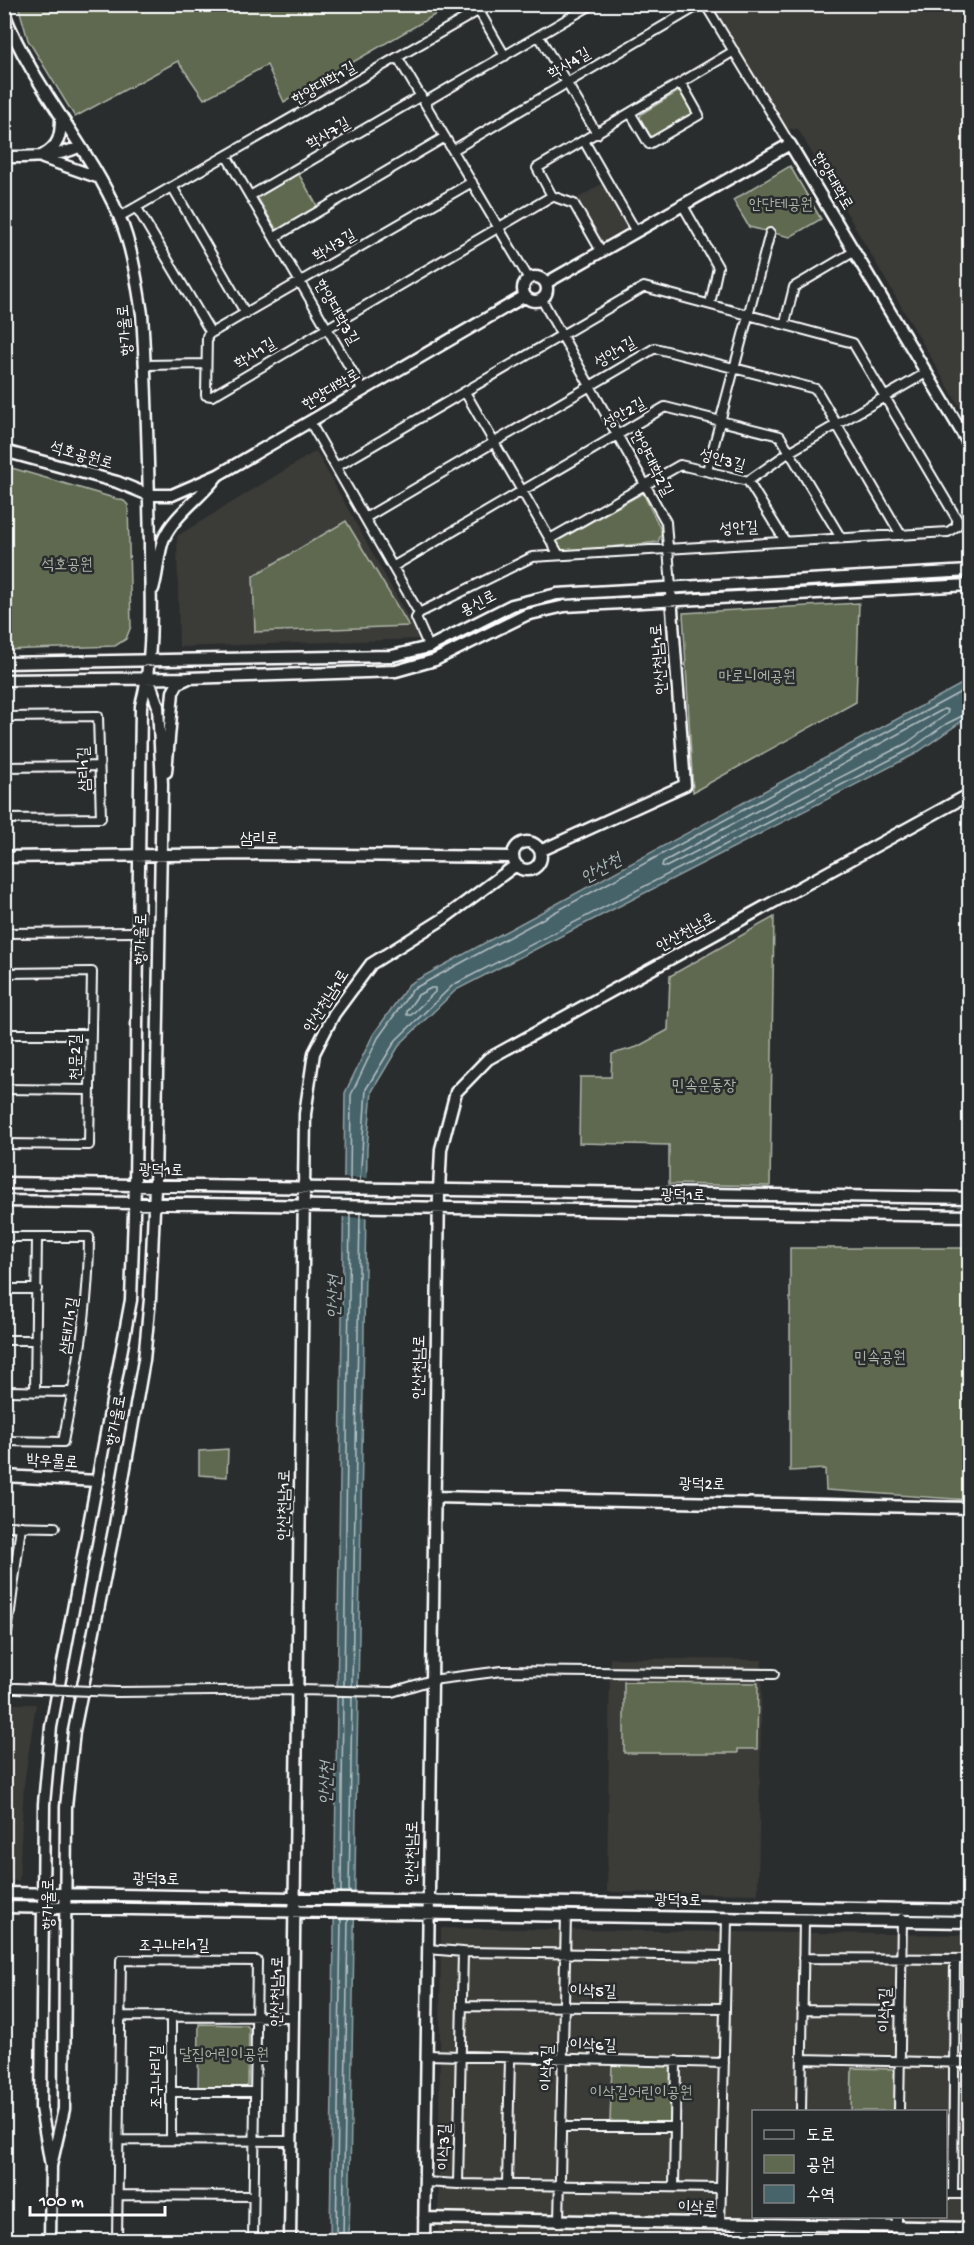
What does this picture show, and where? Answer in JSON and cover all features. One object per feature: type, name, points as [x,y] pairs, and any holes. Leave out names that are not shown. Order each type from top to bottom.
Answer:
[{"type":"street","name":"한양대학1길","points":[[120,218],[490,4]]},
{"type":"street","name":"학사7길","points":[[250,196],[505,56],[593,4]]},
{"type":"street","points":[[703,4],[790,144]]},
{"type":"street","name":"학사4길","points":[[453,150],[703,4]]},
{"type":"street","points":[[479,11],[505,56]]},
{"type":"street","name":"항가울로","points":[[4,13],[18,48],[120,218],[138,285],[145,365],[149,495],[149,662],[148,678],[141,706],[135,1203],[131,1300],[51,1726],[44,1804],[41,2108],[51,2166],[50,2241]]},
{"type":"street","points":[[539,36],[597,134]]},
{"type":"street","points":[[600,251],[574,204],[552,196],[537,168],[734,51]]},
{"type":"street","points":[[398,58],[529,279]]},
{"type":"street","points":[[631,114],[649,144],[699,114],[681,83]]},
{"type":"street","points":[[40,157],[56,146],[61,117]]},
{"type":"street","points":[[274,237],[445,137]]},
{"type":"street","points":[[585,141],[635,230]]},
{"type":"street","name":"한양대학로","points":[[546,283],[635,230],[790,144],[969,446]]},
{"type":"street","points":[[4,157],[40,157],[63,154],[79,147]]},
{"type":"street","points":[[40,157],[97,177]]},
{"type":"street","name":"한양대학3길","points":[[227,157],[363,390]]},
{"type":"street","name":"학사3길","points":[[211,333],[472,182]]},
{"type":"street","points":[[173,188],[246,314]]},
{"type":"street","name":"학사1길","points":[[211,333],[207,336],[206,395],[212,396],[552,196]]},
{"type":"street","points":[[682,204],[718,267],[710,304]]},
{"type":"street","points":[[137,208],[211,333]]},
{"type":"street","points":[[706,471],[770,233]]},
{"type":"street","points":[[785,323],[794,287],[855,251]]},
{"type":"street","points":[[540,278],[546,283],[548,290],[542,300],[531,301],[525,296],[523,289],[529,279],[540,278]]},
{"type":"street","name":"성안길","points":[[336,467],[644,287],[853,343],[957,519],[957,526],[948,532],[668,547],[532,557],[419,613]]},
{"type":"street","name":"한양대학로","points":[[149,495],[172,495],[218,475],[525,296]]},
{"type":"street","name":"한양대학2길","points":[[542,300],[666,522],[671,587]]},
{"type":"street","name":"성안1길","points":[[364,518],[654,348],[816,389],[901,535]]},
{"type":"street","points":[[145,365],[206,364]]},
{"type":"street","points":[[748,481],[791,451],[926,373]]},
{"type":"street","points":[[465,392],[559,555]]},
{"type":"street","name":"성안2길","points":[[394,566],[665,407],[780,436],[842,538]]},
{"type":"street","points":[[310,422],[419,613],[416,618],[429,647]]},
{"type":"street","name":"석호공원로","points":[[4,451],[117,482],[149,495]]},
{"type":"street","name":"성안3길","points":[[550,539],[680,465],[748,481],[785,541]]},
{"type":"street","points":[[150,598],[157,578],[163,539],[182,513],[205,493],[218,475]]},
{"type":"street","name":"용신로","points":[[4,663],[392,656],[429,647],[512,606],[557,594],[969,571]]},
{"type":"street","points":[[4,680],[188,678],[396,670],[435,660],[526,615],[566,606],[969,585]]},
{"type":"street","name":"안산천남1로","points":[[540,851],[685,785],[671,587]]},
{"type":"street","name":"항가울로","points":[[51,2166],[64,2109],[66,1807],[74,1731],[114,1530],[144,1360],[150,1299],[155,1187],[162,784],[158,706],[148,678]]},
{"type":"street","points":[[162,784],[169,757],[173,692],[178,683],[188,678]]},
{"type":"street","name":"삼리1길","points":[[4,717],[98,716],[101,818],[4,819]]},
{"type":"street","points":[[4,767],[99,765]]},
{"type":"street","name":"안산천남로","points":[[424,2241],[439,1191],[441,1149],[456,1092],[488,1059],[969,794]]},
{"type":"street","points":[[522,843],[531,843],[540,851],[540,860],[535,867],[527,870],[514,861],[515,848],[522,843]]},
{"type":"street","name":"삼리로","points":[[4,857],[250,854],[514,861]]},
{"type":"street","name":"안산천남1로","points":[[290,2241],[294,2017],[301,1911],[299,1690],[305,1114],[314,1053],[334,1014],[371,964],[443,919],[514,861]]},
{"type":"street","points":[[4,933],[137,932]]},
{"type":"street","name":"천문2길","points":[[4,973],[92,972],[89,1145],[4,1144]]},
{"type":"street","points":[[4,1034],[90,1034]]},
{"type":"street","points":[[4,1089],[90,1090]]},
{"type":"street","name":"광덕1로","points":[[4,1184],[969,1198]]},
{"type":"street","name":"광덕1로","points":[[4,1201],[969,1216]]},
{"type":"street","name":"삼태기1길","points":[[4,1237],[89,1237],[89,1292],[82,1351],[63,1442],[4,1441]]},
{"type":"street","points":[[35,1392],[38,1237]]},
{"type":"street","points":[[4,1289],[37,1289]]},
{"type":"street","points":[[4,1340],[36,1340]]},
{"type":"street","points":[[4,1391],[73,1392]]},
{"type":"street","name":"박우물로","points":[[4,1476],[98,1481]]},
{"type":"street","name":"광덕2로","points":[[434,1497],[969,1508]]},
{"type":"street","points":[[4,1526],[55,1527]]},
{"type":"street","points":[[4,1657],[21,1526]]},
{"type":"street","points":[[4,1688],[117,1692],[299,1690],[392,1692],[432,1680],[502,1671],[774,1674]]},
{"type":"street","name":"광덕3로","points":[[4,1893],[969,1910]]},
{"type":"street","name":"광덕3로","points":[[4,1907],[969,1922]]},
{"type":"street","name":"이삭1길","points":[[899,2110],[903,1921],[901,1909]]},
{"type":"street","name":"이삭4길","points":[[559,2222],[566,1916]]},
{"type":"street","points":[[720,2224],[727,1918]]},
{"type":"street","points":[[801,2110],[804,1919]]},
{"type":"street","points":[[428,1949],[463,1952],[726,1956]]},
{"type":"street","name":"이삭3길","points":[[463,1952],[458,2184],[721,2188]]},
{"type":"street","points":[[803,1958],[969,1959]]},
{"type":"street","points":[[955,1959],[949,2194],[969,2194]]},
{"type":"street","name":"조구나리1길","points":[[117,2241],[121,1960],[257,1961],[253,2241]]},
{"type":"street","name":"이삭5길","points":[[462,2006],[725,2008]]},
{"type":"street","points":[[802,2010],[901,2012]]},
{"type":"street","points":[[120,2016],[294,2017]]},
{"type":"street","name":"조구나리길","points":[[171,2016],[171,2140]]},
{"type":"street","name":"이삭6길","points":[[426,2055],[724,2063]]},
{"type":"street","points":[[507,2184],[510,2058]]},
{"type":"street","points":[[802,2059],[969,2063]]},
{"type":"street","points":[[674,2187],[676,2061]]},
{"type":"street","points":[[171,2092],[255,2092]]},
{"type":"street","points":[[561,2127],[674,2127]]},
{"type":"street","points":[[119,2140],[292,2141]]},
{"type":"street","points":[[424,2182],[458,2184]]},
{"type":"street","points":[[118,2195],[253,2196]]},
{"type":"street","name":"이삭로","points":[[424,2218],[720,2224],[793,2221],[897,2222],[969,2228]]},
{"type":"shaded area","points":[[712,5],[969,5],[969,423],[798,129],[790,129],[782,125]]},
{"type":"shaded area","points":[[603,183],[629,226],[600,243],[575,200]]},
{"type":"shaded area","points":[[316,451],[420,639],[179,647],[177,536]]},
{"type":"shaded area","points":[[610,1658],[762,1660],[758,1894],[607,1892]]},
{"type":"shaded area","points":[[5,1704],[36,1704],[24,1784],[19,1881],[5,1880]]},
{"type":"shaded area","points":[[441,1928],[969,1935],[969,2240],[438,2240]]},
{"type":"green space","points":[[18,4],[452,5],[284,102],[267,65],[204,99],[178,61],[75,117],[28,40]]},
{"type":"green space","points":[[679,91],[683,92],[695,111],[693,116],[655,138],[651,137],[640,118],[641,114]]},
{"type":"green space","name":"안단테공원","points":[[790,166],[821,219],[790,237],[749,227],[733,200]]},
{"type":"green space","points":[[298,173],[319,209],[278,232],[257,197]]},
{"type":"green space","name":"석호공원","points":[[5,466],[124,501],[128,505],[131,626],[126,639],[115,646],[5,650]]},
{"type":"green space","points":[[643,493],[662,532],[658,542],[562,552],[557,541]]},
{"type":"green space","points":[[346,521],[409,626],[255,632],[253,576]]},
{"type":"green space","name":"마로니에공원","points":[[859,603],[856,702],[693,792],[683,613]]},
{"type":"green space","name":"민속운동장","points":[[774,917],[770,1186],[669,1184],[669,1145],[579,1143],[580,1077],[611,1077],[612,1054],[637,1047],[668,1030],[670,976]]},
{"type":"green space","name":"민속공원","points":[[790,1248],[969,1248],[969,1500],[826,1490],[825,1469],[790,1471]]},
{"type":"green space","points":[[228,1449],[227,1477],[199,1475],[199,1451]]},
{"type":"green space","points":[[624,1682],[758,1683],[757,1749],[738,1749],[738,1753],[624,1753]]},
{"type":"green space","name":"달집어린이공원","points":[[199,2024],[246,2025],[249,2028],[248,2085],[245,2088],[198,2088]]},
{"type":"green space","name":"이삭길어린이공원","points":[[612,2064],[672,2066],[670,2123],[610,2121]]},
{"type":"green space","points":[[852,2068],[895,2069],[895,2110],[851,2110]]},
{"type":"water","points":[[969,680],[969,716],[915,754],[456,990],[400,1044],[372,1091],[367,1148],[349,2240],[330,2240],[345,1093],[373,1035],[409,984]]},
{"type":"pier","points":[[341,1178],[370,1178],[369,1218],[341,1217]]},
{"type":"water label","name":"안산천","points":[[602,870]]},
{"type":"water label","name":"안산천","points":[[336,1297]]},
{"type":"water label","name":"안산천","points":[[328,1783]]}]
